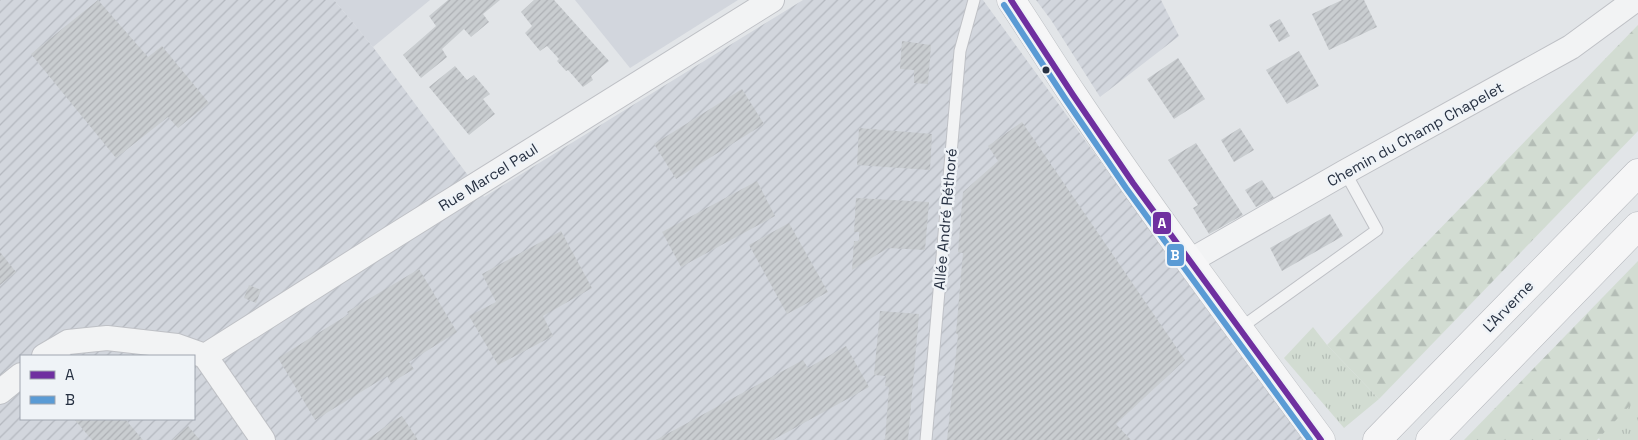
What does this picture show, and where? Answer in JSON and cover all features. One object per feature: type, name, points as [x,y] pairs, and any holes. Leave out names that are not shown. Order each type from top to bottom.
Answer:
[{"type":"main road","points":[[1011,0],[1072,94],[1190,261],[1321,440]]},
{"type":"main road","name":"L'Arverne","points":[[1377,440],[1638,173]]},
{"type":"main road","points":[[1430,440],[1638,226]]},
{"type":"street","name":"Rue Marcel Paul","points":[[205,356],[772,0]]},
{"type":"street","name":"Chemin du Champ Chapelet","points":[[1190,261],[1345,172],[1571,47],[1635,0]]},
{"type":"street","points":[[46,355],[68,342],[107,338],[177,346],[205,356],[263,440]]},
{"type":"street","points":[[0,392],[20,376]]},
{"type":"lane","name":"Allée André Réthoré","points":[[926,440],[960,51],[974,0]]},
{"type":"lane","points":[[1240,329],[1377,230],[1345,172]]},
{"type":"shaded area","points":[[0,0],[334,0],[373,47],[484,197],[803,0],[983,0],[1303,440],[0,440]]},
{"type":"shaded area","points":[[334,0],[430,0],[373,47]]},
{"type":"shaded area","points":[[575,0],[738,0],[630,68]]},
{"type":"shaded area","points":[[1036,0],[1161,0],[1179,36],[1100,97],[1051,20]]},
{"type":"green space","points":[[1638,25],[1638,131],[1379,399],[1327,345]]},
{"type":"green space","points":[[1638,261],[1638,397],[1599,438],[1597,440],[1464,440]]},
{"type":"green space","points":[[1313,327],[1327,345],[1379,399],[1344,428],[1284,358]]},
{"type":"green space","points":[[1638,370],[1638,440],[1600,440],[1599,438]]},
{"type":"building","points":[[98,0],[148,57],[162,46],[209,103],[178,128],[168,117],[116,158],[31,54]]},
{"type":"building","points":[[448,0],[500,0],[483,14],[489,22],[471,37],[464,29],[442,49],[447,57],[421,78],[403,55],[436,26],[429,16]]},
{"type":"building","points":[[534,0],[554,0],[609,61],[591,76],[593,80],[583,87],[557,61],[559,59],[547,46],[540,51],[525,33],[532,26],[521,12]]},
{"type":"building","points":[[1342,0],[1364,0],[1377,27],[1329,50],[1312,14]]},
{"type":"building","points":[[1280,19],[1290,36],[1279,42],[1269,25]]},
{"type":"building","points":[[902,41],[931,45],[928,84],[914,83],[914,70],[900,69]]},
{"type":"building","points":[[1299,51],[1319,86],[1287,104],[1266,70]]},
{"type":"building","points":[[1178,58],[1205,99],[1174,119],[1147,79]]},
{"type":"building","points":[[455,66],[467,80],[474,75],[490,94],[483,99],[495,114],[469,135],[429,87]]},
{"type":"building","points":[[742,89],[764,124],[676,179],[654,144]]},
{"type":"building","points":[[1022,122],[1185,360],[1116,424],[1131,440],[947,440],[958,335],[956,333],[963,253],[958,252],[963,192],[998,161],[988,146]]},
{"type":"building","points":[[859,128],[932,134],[930,170],[857,165]]},
{"type":"building","points":[[1240,128],[1254,150],[1234,162],[1221,140]]},
{"type":"building","points":[[1196,143],[1243,215],[1209,234],[1193,208],[1198,205],[1168,160]]},
{"type":"building","points":[[1262,180],[1274,198],[1256,207],[1245,190]]},
{"type":"building","points":[[757,181],[775,216],[681,267],[662,232]]},
{"type":"building","points":[[856,198],[929,202],[925,250],[888,248],[852,270],[854,241],[859,241],[859,232],[854,232]]},
{"type":"building","points":[[1330,214],[1343,236],[1282,271],[1270,248]]},
{"type":"building","points":[[789,223],[828,292],[787,314],[749,245]]},
{"type":"building","points":[[561,231],[592,288],[543,316],[553,336],[498,365],[469,316],[496,302],[482,274]]},
{"type":"building","points":[[0,252],[16,272],[0,285]]},
{"type":"building","points":[[419,269],[457,332],[409,362],[414,369],[391,383],[387,376],[315,420],[278,358],[349,314],[347,312]]},
{"type":"building","points":[[249,285],[261,290],[256,303],[244,298]]},
{"type":"building","points":[[880,311],[919,314],[908,440],[885,440],[889,387],[885,386],[886,376],[874,375]]},
{"type":"building","points":[[846,346],[869,387],[773,440],[656,440],[803,360],[808,368]]},
{"type":"building","points":[[402,416],[418,440],[367,440],[393,421]]},
{"type":"building","points":[[75,420],[126,420],[143,440],[92,440]]},
{"type":"building","points":[[188,426],[200,440],[172,440]]},
{"type":"transit line","name":"A","points":[[1011,0],[1133,183],[1321,440]]},
{"type":"transit line","name":"B","points":[[1004,5],[1126,188],[1310,440]]}]
